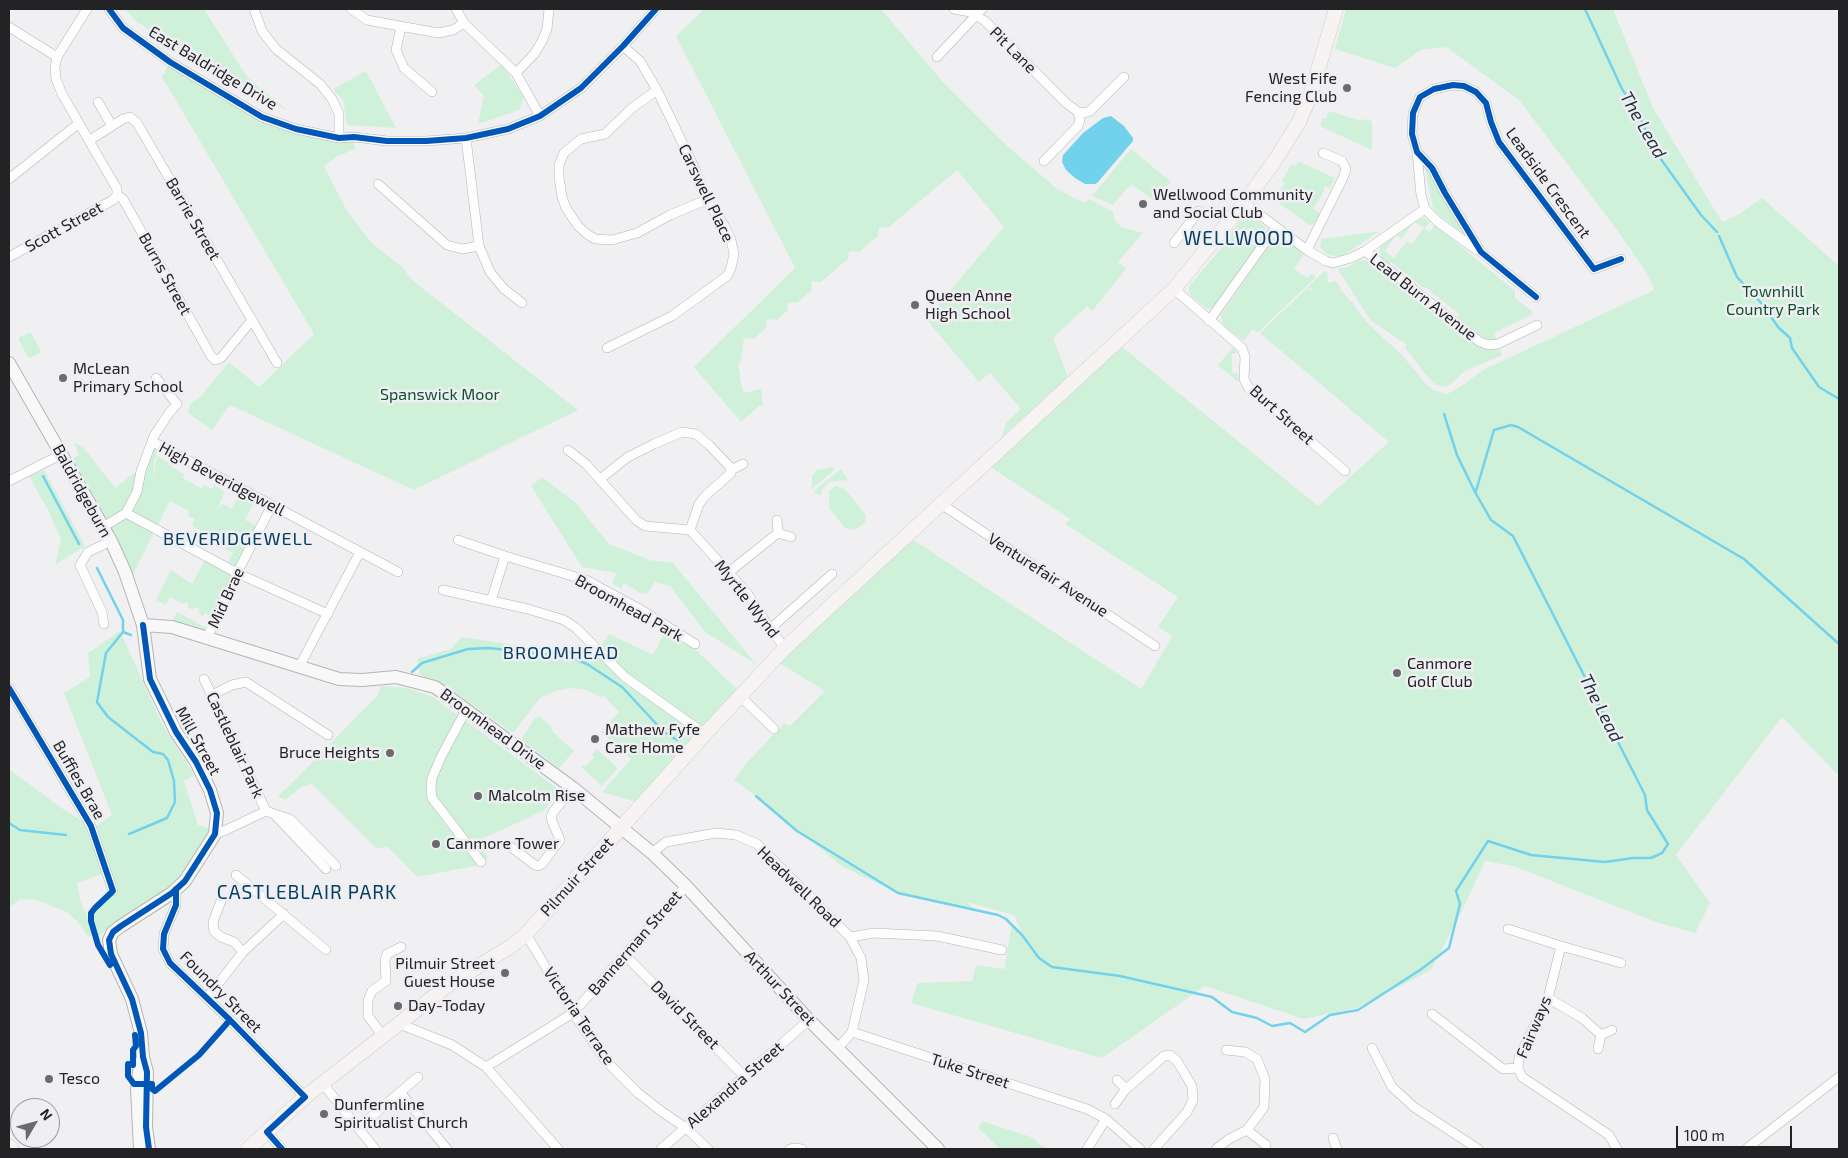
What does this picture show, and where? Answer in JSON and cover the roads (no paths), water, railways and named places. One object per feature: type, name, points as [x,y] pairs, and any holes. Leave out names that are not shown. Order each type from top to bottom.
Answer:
[{"type":"main road","name":"Pilmuir Street","points":[[248,1149],[305,1097],[450,983],[510,947],[526,934],[705,734],[786,648],[1174,289],[1244,203],[1274,162],[1299,122],[1311,94],[1336,9]]},
{"type":"main road","points":[[9,1146],[12,1149]]},
{"type":"street","points":[[9,27],[57,57],[87,9]]},
{"type":"street","name":"East Baldridge Drive","points":[[109,9],[123,28],[170,62],[262,117],[296,129],[339,138],[354,137],[387,141],[466,138],[508,129],[540,116],[581,88],[623,46],[656,9]]},
{"type":"street","points":[[254,9],[262,31],[276,48],[320,84],[332,99],[339,114],[339,138]]},
{"type":"street","points":[[351,9],[367,20],[438,33],[453,30],[464,23]]},
{"type":"street","points":[[456,9],[464,23],[516,73],[540,116]]},
{"type":"street","points":[[516,73],[535,53],[542,41],[547,29],[549,9]]},
{"type":"street","name":"Pit Lane","points":[[954,9],[979,12],[1066,103],[1078,112]]},
{"type":"street","points":[[937,58],[979,12]]},
{"type":"street","points":[[401,27],[396,50],[404,68],[432,92]]},
{"type":"street","name":"Carswell Place","points":[[607,348],[672,316],[727,276],[734,254],[731,240],[724,225],[706,200],[694,169],[657,90],[640,61],[623,46]]},
{"type":"street","name":"Burns Street","points":[[57,57],[56,79],[62,94],[117,189],[117,194],[123,199],[211,356],[215,360],[221,358],[252,320]]},
{"type":"street","points":[[1044,161],[1078,126],[1080,120],[1078,112],[1090,111],[1124,77]]},
{"type":"street","name":"Leadside Crescent","points":[[1536,297],[1481,252],[1438,222],[1425,209],[1421,195],[1418,152],[1412,134],[1413,113],[1420,97],[1434,89],[1453,85],[1464,86],[1476,92],[1486,102],[1499,142],[1594,269],[1621,259]]},
{"type":"street","points":[[657,90],[632,108],[605,134],[581,139],[564,153],[559,165],[559,177],[566,208],[578,226],[587,234],[595,239],[612,240],[637,233],[670,214],[706,200]]},
{"type":"street","points":[[98,102],[112,126]]},
{"type":"street","name":"Barrie Street","points":[[90,140],[130,117],[137,123],[277,363]]},
{"type":"street","points":[[9,179],[79,123]]},
{"type":"street","points":[[466,138],[479,246],[490,272],[504,289],[522,303]]},
{"type":"street","name":"Leadside Crescent","points":[[1418,152],[1432,168],[1481,252]]},
{"type":"street","points":[[1307,250],[1346,169],[1342,161],[1323,153]]},
{"type":"street","points":[[378,184],[447,244],[462,250],[479,246]]},
{"type":"street","name":"Scott Street","points":[[9,257],[113,200],[117,194]]},
{"type":"street","points":[[1244,203],[1307,250],[1333,263],[1351,258],[1365,250],[1425,209]]},
{"type":"street","points":[[1174,243],[1199,211]]},
{"type":"street","points":[[1209,321],[1276,227]]},
{"type":"street","points":[[1185,229],[1209,247]]},
{"type":"street","name":"Lead Burn Avenue","points":[[1365,250],[1480,342],[1489,345],[1498,344],[1537,325]]},
{"type":"street","name":"Burt Street","points":[[1174,289],[1242,348],[1245,358],[1244,379],[1248,386],[1345,471]]},
{"type":"street","name":"Baldridgeburn","points":[[9,363],[111,541],[125,572],[143,625]]},
{"type":"street","points":[[102,526],[126,514],[137,492],[154,436],[177,404],[156,378]]},
{"type":"street","points":[[600,479],[628,457],[682,432],[696,434],[709,445],[731,470]]},
{"type":"street","name":"High Beveridgewell","points":[[153,442],[398,572]]},
{"type":"street","points":[[568,450],[586,464],[636,520],[645,526],[690,530],[699,504],[706,495],[729,476],[731,470],[743,464]]},
{"type":"street","points":[[9,481],[62,454]]},
{"type":"street","name":"Venturefair Avenue","points":[[941,504],[1155,646]]},
{"type":"street","name":"Mid Brae","points":[[207,638],[237,573],[272,505]]},
{"type":"street","points":[[126,514],[237,573],[328,614]]},
{"type":"street","points":[[777,520],[778,533]]},
{"type":"street","name":"Myrtle Wynd","points":[[690,530],[747,593],[770,629],[786,648]]},
{"type":"street","points":[[778,533],[790,537]]},
{"type":"street","points":[[729,572],[778,533]]},
{"type":"street","name":"Broomhead Park","points":[[458,540],[586,580],[643,611],[695,644]]},
{"type":"street","points":[[104,624],[102,612],[80,564],[88,552],[111,541]]},
{"type":"street","points":[[298,667],[360,552]]},
{"type":"street","points":[[491,601],[505,556]]},
{"type":"street","points":[[770,629],[832,574]]},
{"type":"street","points":[[443,590],[564,620],[576,628],[625,677],[705,734]]},
{"type":"street","name":"Broomhead Drive","points":[[143,625],[172,627],[339,679],[362,680],[396,677],[435,687],[573,788],[622,828]]},
{"type":"street","name":"Mill Street","points":[[143,625],[150,679],[176,732],[196,762],[210,790],[217,813],[215,834]]},
{"type":"street","name":"Castleblair Park","points":[[204,679],[270,812],[326,869]]},
{"type":"street","points":[[212,695],[232,685],[246,682],[328,735]]},
{"type":"street","name":"Buffies Brae","points":[[9,688],[91,826],[113,891]]},
{"type":"street","points":[[740,696],[774,729]]},
{"type":"street","points":[[466,710],[442,755],[432,778],[431,789],[432,798],[481,862]]},
{"type":"street","points":[[507,844],[535,865],[542,864],[560,840],[552,821],[553,812],[573,788]]},
{"type":"street","points":[[149,1149],[146,1127],[147,1072],[143,1057],[141,1033],[132,999],[111,954],[108,940],[113,932],[185,881],[215,834],[270,812],[290,819],[336,866]]},
{"type":"street","name":"Arthur Street","points":[[622,828],[652,853],[686,886],[809,1020],[938,1149]]},
{"type":"street","name":"Headwell Road","points":[[652,853],[666,842],[716,833],[736,835],[756,844],[850,936],[861,958],[864,980],[852,1032]]},
{"type":"street","points":[[236,875],[326,950]]},
{"type":"street","name":"Bannerman Street","points":[[486,1067],[573,1013],[686,886]]},
{"type":"street","name":"Foundry Street","points":[[176,889],[176,905],[164,934],[163,949],[170,963],[305,1097]]},
{"type":"street","points":[[221,901],[213,922],[214,930],[221,937],[234,942],[243,952]]},
{"type":"street","points":[[207,998],[243,952],[284,914]]},
{"type":"street","points":[[1508,929],[1621,963]]},
{"type":"street","points":[[850,936],[874,933],[936,936],[1002,950]]},
{"type":"street","name":"Victoria Terrace","points":[[526,934],[573,1013],[605,1060],[638,1093],[686,1128],[708,1149]]},
{"type":"street","name":"Fairways","points":[[1561,946],[1548,998],[1519,1056],[1518,1068],[1522,1077],[1609,1135],[1617,1149]]},
{"type":"street","points":[[383,1036],[368,1016],[368,1000],[372,991],[386,981],[385,960],[387,954],[401,947]]},
{"type":"street","name":"David Street","points":[[625,955],[744,1076]]},
{"type":"street","points":[[1548,998],[1582,1018],[1601,1035]]},
{"type":"street","points":[[1432,1014],[1503,1069],[1518,1068]]},
{"type":"street","name":"Alexandra Street","points":[[661,1149],[809,1020]]},
{"type":"street","points":[[400,1024],[452,1045],[486,1067],[558,1149]]},
{"type":"street","points":[[1601,1035],[1612,1030]]},
{"type":"street","points":[[838,1048],[852,1032]]},
{"type":"street","name":"Tuke Street","points":[[852,1032],[1087,1110],[1106,1120],[1140,1149]]},
{"type":"street","points":[[1598,1049],[1601,1035]]},
{"type":"street","points":[[1372,1048],[1392,1087],[1414,1108],[1478,1149]]},
{"type":"street","points":[[1216,1149],[1229,1139],[1247,1130],[1264,1107],[1265,1079],[1257,1058],[1245,1052],[1226,1050]]},
{"type":"street","points":[[1116,1104],[1126,1088],[1164,1056],[1170,1055],[1178,1061],[1192,1086],[1193,1100],[1187,1112],[1154,1149]]},
{"type":"street","points":[[140,1149],[137,1089],[143,1057]]},
{"type":"street","points":[[358,1128],[418,1077]]},
{"type":"street","points":[[1746,1149],[1839,1077]]},
{"type":"street","points":[[1117,1080],[1126,1088]]},
{"type":"street","points":[[323,1084],[375,1149]]},
{"type":"street","points":[[400,1092],[447,1149]]},
{"type":"street","points":[[1087,1149],[1106,1120]]},
{"type":"street","points":[[1247,1130],[1266,1145]]},
{"type":"street","points":[[267,1132],[282,1149]]},
{"type":"street","points":[[1333,1138],[1337,1149]]},
{"type":"street","points":[[790,1149],[802,1149]]},
{"type":"water","points":[[1111,116],[1124,126],[1133,138],[1133,141],[1098,182],[1095,184],[1085,184],[1066,170],[1062,162],[1063,155],[1083,133],[1103,118]]},
{"type":"waterway","name":"The Lead","points":[[1585,9],[1622,89],[1638,113],[1655,151],[1701,215],[1717,232]]},
{"type":"waterway","name":"The Lead","points":[[1719,236],[1737,277],[1763,305],[1778,327],[1790,338],[1792,348],[1819,387],[1839,399]]},
{"type":"waterway","name":"The Lead","points":[[756,796],[797,831],[898,893],[998,915],[1006,919],[1022,935],[1039,958],[1052,967],[1120,976],[1212,997],[1232,1012],[1257,1018],[1272,1026],[1290,1023],[1305,1032],[1330,1015],[1358,1010],[1420,970],[1449,948],[1460,904],[1456,891],[1488,841],[1531,855],[1605,862],[1633,858],[1651,858],[1662,853],[1668,844],[1647,810],[1645,795],[1513,536],[1491,520],[1475,492],[1457,455],[1444,414]]},
{"type":"waterway","name":"The Lead","points":[[1476,491],[1494,430],[1511,425],[1518,427],[1744,559],[1839,644]]},
{"type":"waterway","points":[[43,476],[79,544]]},
{"type":"waterway","points":[[97,568],[123,620],[123,632],[106,653],[97,702],[108,717],[153,752],[163,754],[168,760],[174,781],[175,802],[167,818],[129,834]]},
{"type":"waterway","points":[[123,632],[131,635]]},
{"type":"waterway","points":[[412,672],[422,663],[468,649],[489,648],[570,657],[587,664],[622,687],[663,731],[677,740]]},
{"type":"waterway","points":[[9,823],[20,830],[66,835]]},
{"type":"place","name":"West Fife Fencing Club","points":[[1347,88]]},
{"type":"place","name":"Wellwood Community and Social Club","points":[[1143,204]]},
{"type":"place","name":"Queen Anne High School","points":[[915,305]]},
{"type":"place","name":"McLean Primary School","points":[[63,378]]},
{"type":"place","name":"Canmore Golf Club","points":[[1397,673]]},
{"type":"place","name":"Mathew Fyfe Care Home","points":[[595,739]]},
{"type":"place","name":"Bruce Heights","points":[[390,753]]},
{"type":"place","name":"Malcolm Rise","points":[[478,796]]},
{"type":"place","name":"Canmore Tower","points":[[436,844]]},
{"type":"place","name":"Pilmuir Street Guest House","points":[[505,973]]},
{"type":"place","name":"Day-Today","points":[[398,1006]]},
{"type":"place","name":"Tesco","points":[[49,1079]]},
{"type":"place","name":"Dunfermline Spiritualist Church","points":[[324,1114]]},
{"type":"district","name":"WELLWOOD","points":[[1239,239]]},
{"type":"district","name":"BEVERIDGEWELL","points":[[238,539]]},
{"type":"district","name":"BROOMHEAD","points":[[561,653]]},
{"type":"district","name":"CASTLEBLAIR PARK","points":[[307,893]]},
{"type":"park label","name":"Townhill Country Park","points":[[1773,301]]},
{"type":"park label","name":"Spanswick Moor","points":[[440,395]]}]
